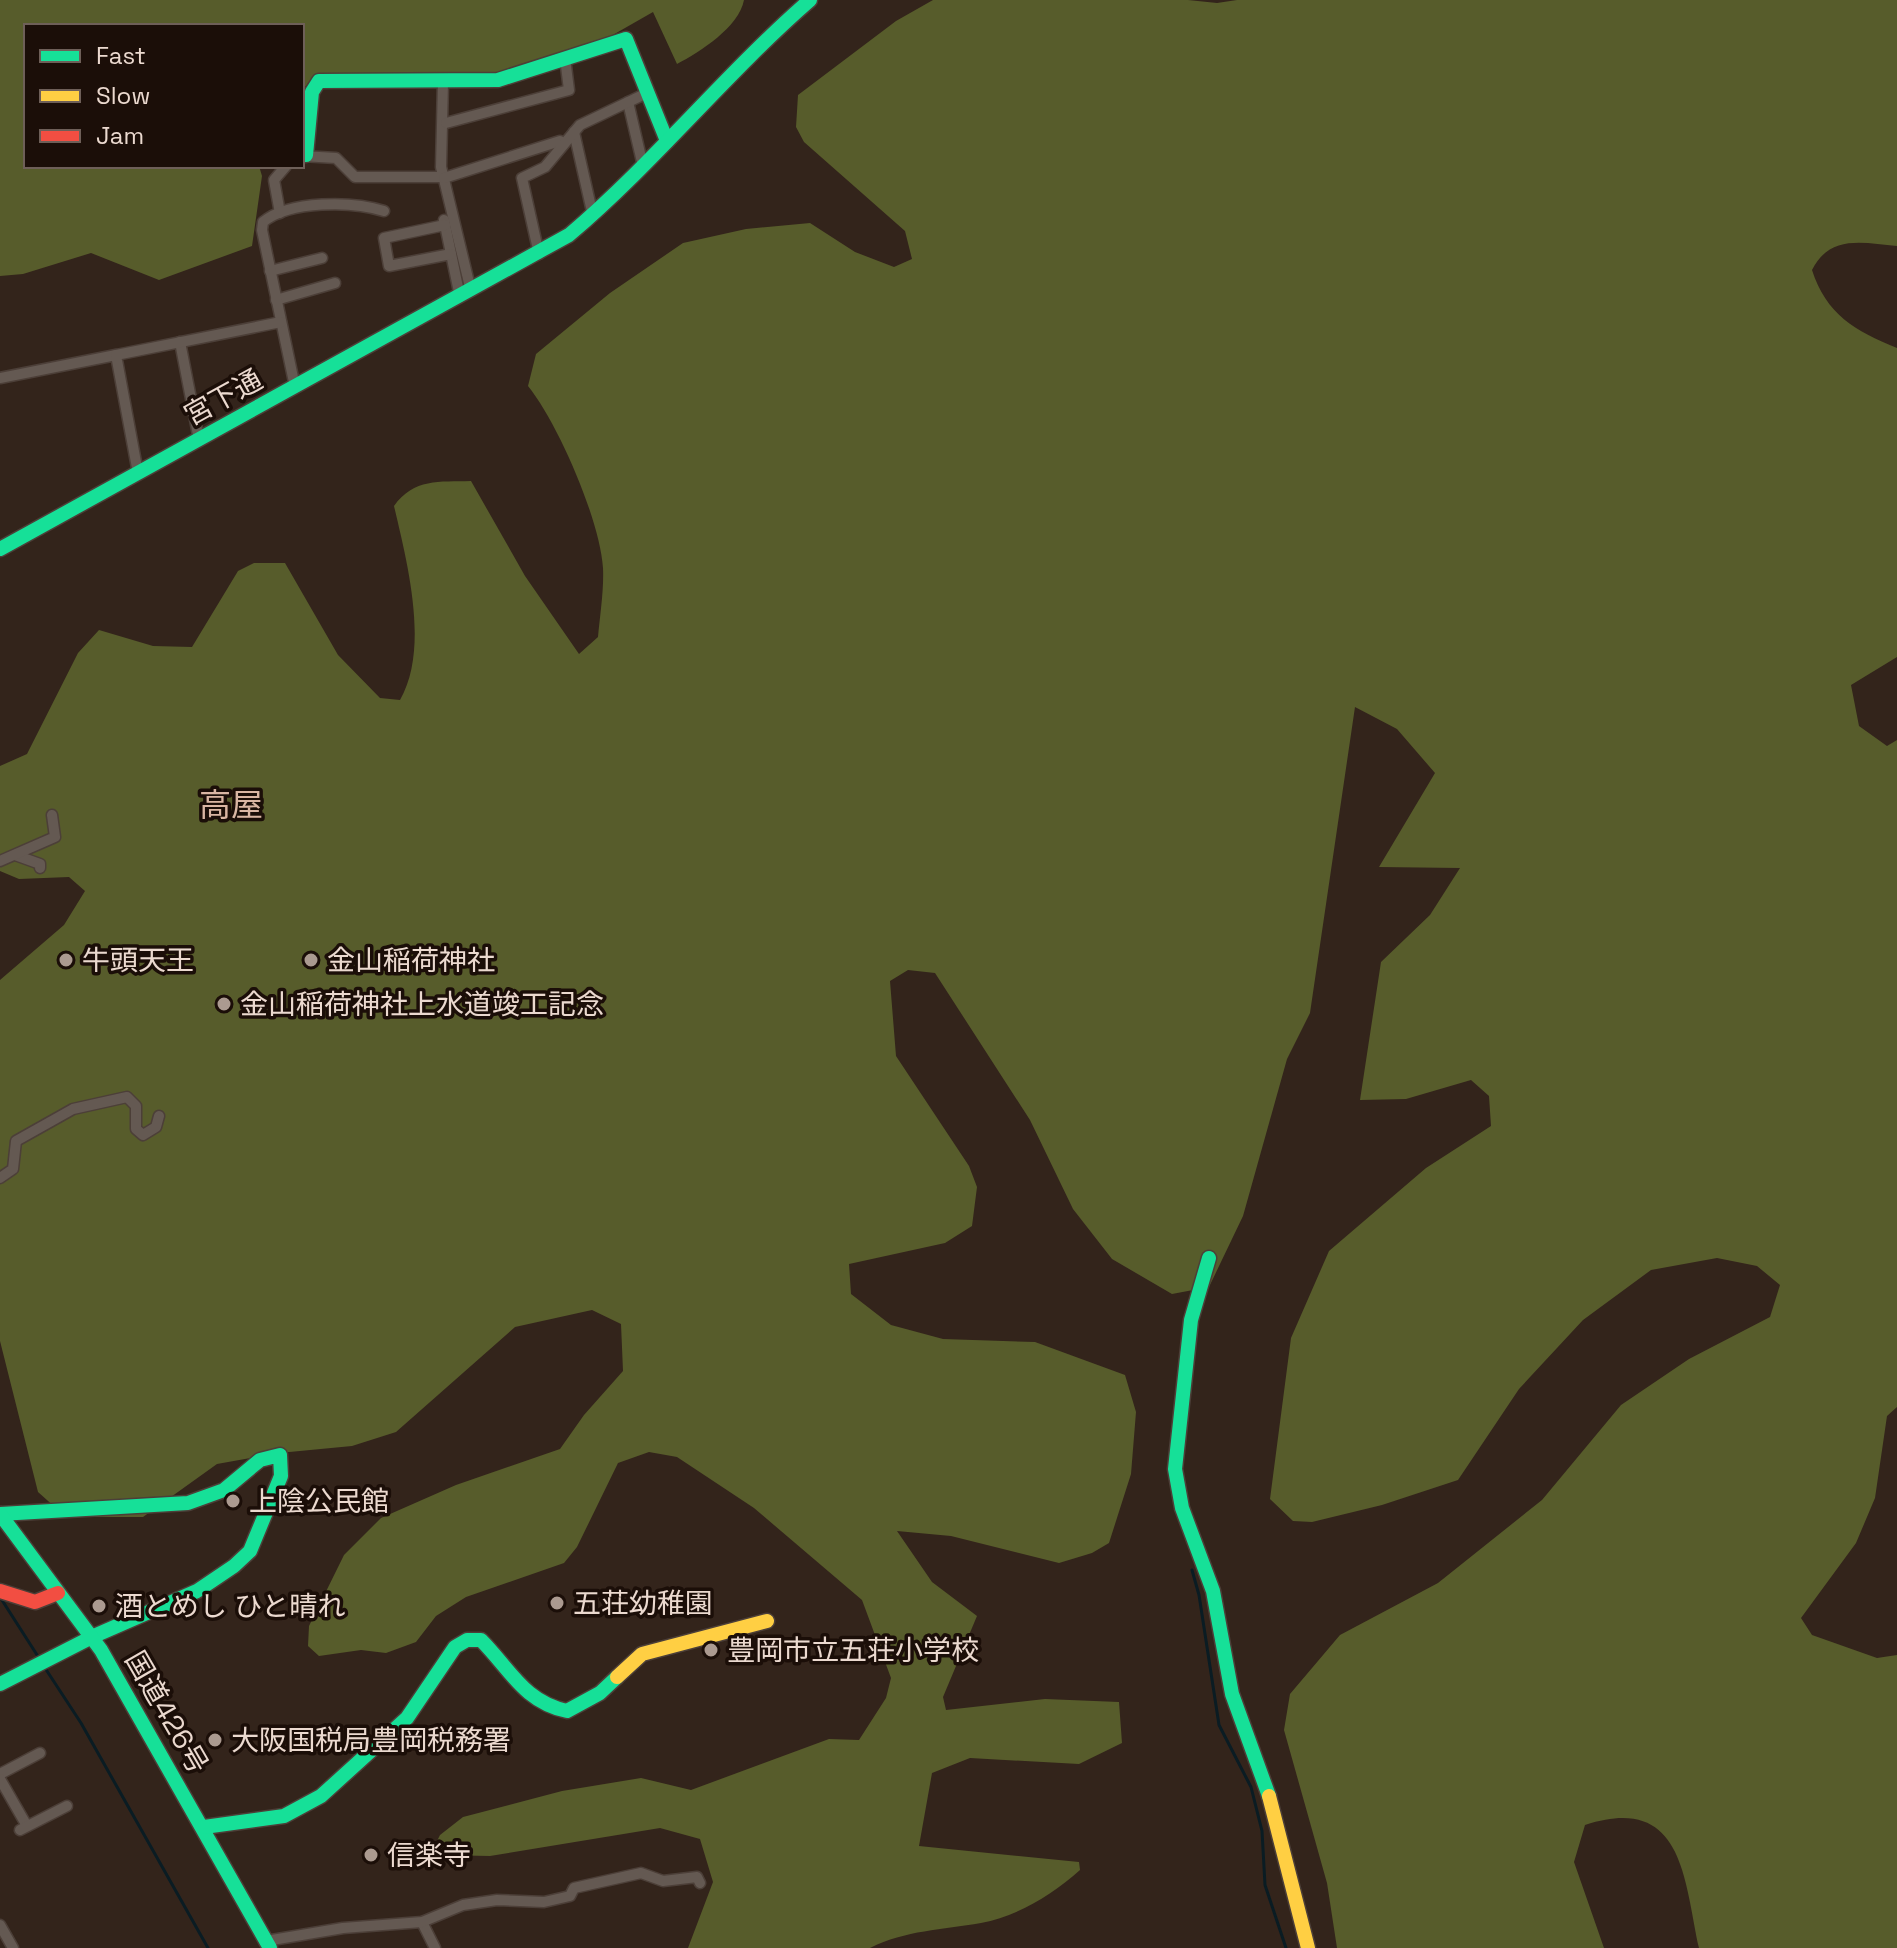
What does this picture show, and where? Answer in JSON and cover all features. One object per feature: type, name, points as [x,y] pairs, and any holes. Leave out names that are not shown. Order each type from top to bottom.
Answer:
[{"type":"main road","name":"宮下通","points":[[0,549],[539,254],[593,216],[766,36],[810,0]]},
{"type":"main road","points":[[304,156],[312,92],[319,81],[498,80],[626,39],[667,141]]},
{"type":"main road","points":[[1209,1258],[1191,1320],[1175,1469],[1182,1508],[1213,1591],[1232,1694],[1279,1824],[1308,1948]]},
{"type":"main road","points":[[0,1514],[138,1504],[158,1508],[216,1493],[234,1483],[258,1458],[280,1455],[281,1476],[250,1551],[241,1561],[178,1601],[92,1637],[0,1684]]},
{"type":"main road","name":"国道426号","points":[[0,1514],[92,1637],[204,1827],[268,1945]]},
{"type":"main road","points":[[4,1593],[35,1602],[58,1593]]},
{"type":"main road","points":[[204,1827],[251,1822],[306,1806],[368,1756],[408,1718],[455,1647],[467,1640],[481,1640],[492,1649],[535,1703],[567,1711],[600,1693],[642,1654],[767,1621]]},
{"type":"street","points":[[446,123],[569,90],[565,58]]},
{"type":"street","points":[[443,82],[443,177],[466,294]]},
{"type":"street","points":[[539,254],[522,178],[545,167],[580,125],[647,93]]},
{"type":"street","points":[[628,102],[643,166]]},
{"type":"street","points":[[574,132],[593,216]]},
{"type":"street","points":[[304,156],[336,158],[355,177],[443,177],[560,141]]},
{"type":"street","points":[[280,213],[274,180],[284,168]]},
{"type":"street","points":[[295,387],[262,226],[267,218],[280,213],[336,201],[384,211]]},
{"type":"street","points":[[451,254],[389,266],[384,238],[444,221],[451,254],[466,294]]},
{"type":"street","points":[[270,271],[322,258]]},
{"type":"street","points":[[276,300],[335,283]]},
{"type":"street","points":[[0,378],[281,322]]},
{"type":"street","points":[[180,342],[199,440]]},
{"type":"street","points":[[116,355],[138,473]]},
{"type":"street","points":[[0,861],[55,837],[52,815]]},
{"type":"street","points":[[15,855],[40,864],[40,868]]},
{"type":"street","points":[[0,1178],[13,1169],[16,1141],[73,1109],[127,1097],[136,1106],[136,1129],[143,1135],[156,1127],[158,1114]]},
{"type":"street","points":[[40,1753],[0,1776],[24,1828],[67,1806]]},
{"type":"street","points":[[268,1945],[343,1928],[422,1922],[463,1905],[507,1899],[544,1902],[570,1896],[574,1888],[627,1875],[641,1873],[663,1881],[697,1877],[700,1883]]},
{"type":"street","points":[[422,1922],[435,1948]]},
{"type":"street","points":[[0,1925],[13,1948]]},
{"type":"green space","points":[[0,0],[744,0],[741,10],[727,29],[707,46],[677,64],[653,12],[604,40],[498,75],[324,74],[304,88],[304,24],[24,24],[24,168],[260,168],[262,176],[252,246],[159,280],[91,253],[23,274],[0,276]]},
{"type":"green space","points":[[933,0],[1188,0],[1217,3],[1237,0],[1897,0],[1897,246],[1848,243],[1828,251],[1812,270],[1834,310],[1868,335],[1897,348],[1897,657],[1851,685],[1859,726],[1887,746],[1897,740],[1897,1407],[1887,1416],[1875,1498],[1856,1543],[1801,1618],[1812,1635],[1877,1658],[1897,1655],[1897,1948],[1699,1948],[1689,1895],[1673,1848],[1660,1831],[1642,1821],[1617,1818],[1585,1825],[1574,1862],[1604,1948],[1337,1948],[1327,1883],[1284,1730],[1290,1694],[1340,1635],[1438,1583],[1542,1500],[1621,1405],[1689,1359],[1770,1317],[1780,1285],[1757,1266],[1717,1258],[1651,1270],[1583,1320],[1519,1389],[1458,1480],[1382,1505],[1312,1522],[1293,1521],[1270,1499],[1291,1338],[1329,1251],[1426,1168],[1491,1126],[1489,1096],[1471,1080],[1406,1099],[1360,1100],[1381,962],[1430,915],[1460,868],[1379,867],[1435,773],[1397,729],[1355,707],[1310,1013],[1287,1059],[1243,1216],[1209,1287],[1172,1294],[1112,1259],[1073,1209],[1030,1120],[935,973],[908,970],[890,981],[896,1056],[969,1166],[977,1187],[972,1226],[945,1243],[849,1264],[851,1294],[891,1325],[943,1339],[1035,1342],[1125,1375],[1136,1412],[1131,1474],[1109,1543],[1092,1553],[1059,1563],[951,1536],[897,1531],[932,1582],[977,1616],[943,1697],[946,1710],[1045,1699],[1119,1702],[1122,1743],[1079,1764],[970,1758],[932,1773],[919,1846],[1079,1862],[1080,1870],[1034,1903],[995,1920],[911,1934],[870,1948],[688,1948],[713,1882],[700,1839],[660,1828],[490,1856],[439,1855],[434,1847],[440,1835],[463,1817],[562,1791],[641,1778],[691,1790],[829,1739],[859,1740],[886,1698],[891,1678],[862,1600],[754,1508],[677,1457],[649,1452],[618,1463],[577,1547],[564,1563],[466,1597],[436,1616],[416,1642],[386,1653],[361,1650],[319,1656],[308,1646],[309,1626],[344,1555],[381,1518],[456,1485],[560,1449],[584,1415],[623,1371],[621,1324],[592,1310],[515,1327],[396,1432],[352,1446],[279,1453],[217,1464],[143,1517],[66,1517],[38,1492],[0,1341],[0,980],[64,925],[85,891],[69,877],[19,879],[0,871],[0,766],[27,754],[78,653],[99,630],[153,646],[192,647],[238,571],[254,563],[285,563],[338,655],[380,698],[400,700],[414,656],[415,631],[410,578],[394,506],[410,490],[428,483],[471,481],[525,576],[579,654],[598,637],[603,568],[594,525],[576,473],[552,423],[528,386],[536,354],[610,293],[683,243],[746,229],[810,223],[855,252],[894,267],[912,259],[905,231],[804,142],[796,127],[798,95],[896,21]]},
{"type":"waterway","points":[[1192,1570],[1199,1595],[1219,1725],[1251,1787],[1262,1831],[1265,1885],[1286,1948]]},
{"type":"waterway","points":[[0,1597],[39,1658]]},
{"type":"waterway","points":[[45,1668],[81,1723],[208,1948]]},
{"type":"traffic: fast","points":[[0,549],[569,235],[631,178],[810,0]]},
{"type":"traffic: fast","points":[[306,155],[312,92],[319,81],[498,80],[626,39],[667,141]]},
{"type":"traffic: fast","points":[[1209,1258],[1191,1320],[1175,1469],[1182,1508],[1213,1591],[1232,1694],[1269,1796]]},
{"type":"traffic: fast","points":[[0,1514],[188,1503],[224,1490],[260,1460],[280,1455],[281,1476],[250,1551],[234,1566],[197,1591],[94,1636],[0,1684]]},
{"type":"traffic: fast","points":[[0,1514],[101,1650],[270,1948]]},
{"type":"traffic: fast","points":[[204,1827],[284,1816],[321,1796],[407,1718],[455,1647],[467,1640],[481,1640],[529,1692],[552,1707],[567,1711],[600,1693],[617,1677]]},
{"type":"traffic: slow","points":[[617,1677],[642,1654],[767,1621]]},
{"type":"traffic: slow","points":[[1269,1796],[1308,1948]]},
{"type":"traffic: jam","points":[[0,1591],[35,1602],[58,1593]]},
{"type":"place","name":"牛頭天王","points":[[66,960]]},
{"type":"place","name":"金山稲荷神社","points":[[311,960]]},
{"type":"place","name":"金山稲荷神社上水道竣工記念","points":[[224,1004]]},
{"type":"place","name":"上陰公民館","points":[[233,1501]]},
{"type":"place","name":"五荘幼稚園","points":[[557,1603]]},
{"type":"place","name":"酒とめし ひと晴れ","points":[[99,1606]]},
{"type":"place","name":"豊岡市立五荘小学校","points":[[711,1650]]},
{"type":"place","name":"大阪国税局豊岡税務署","points":[[215,1740]]},
{"type":"place","name":"信楽寺","points":[[371,1855]]},
{"type":"district","name":"高屋","points":[[231,805]]}]
